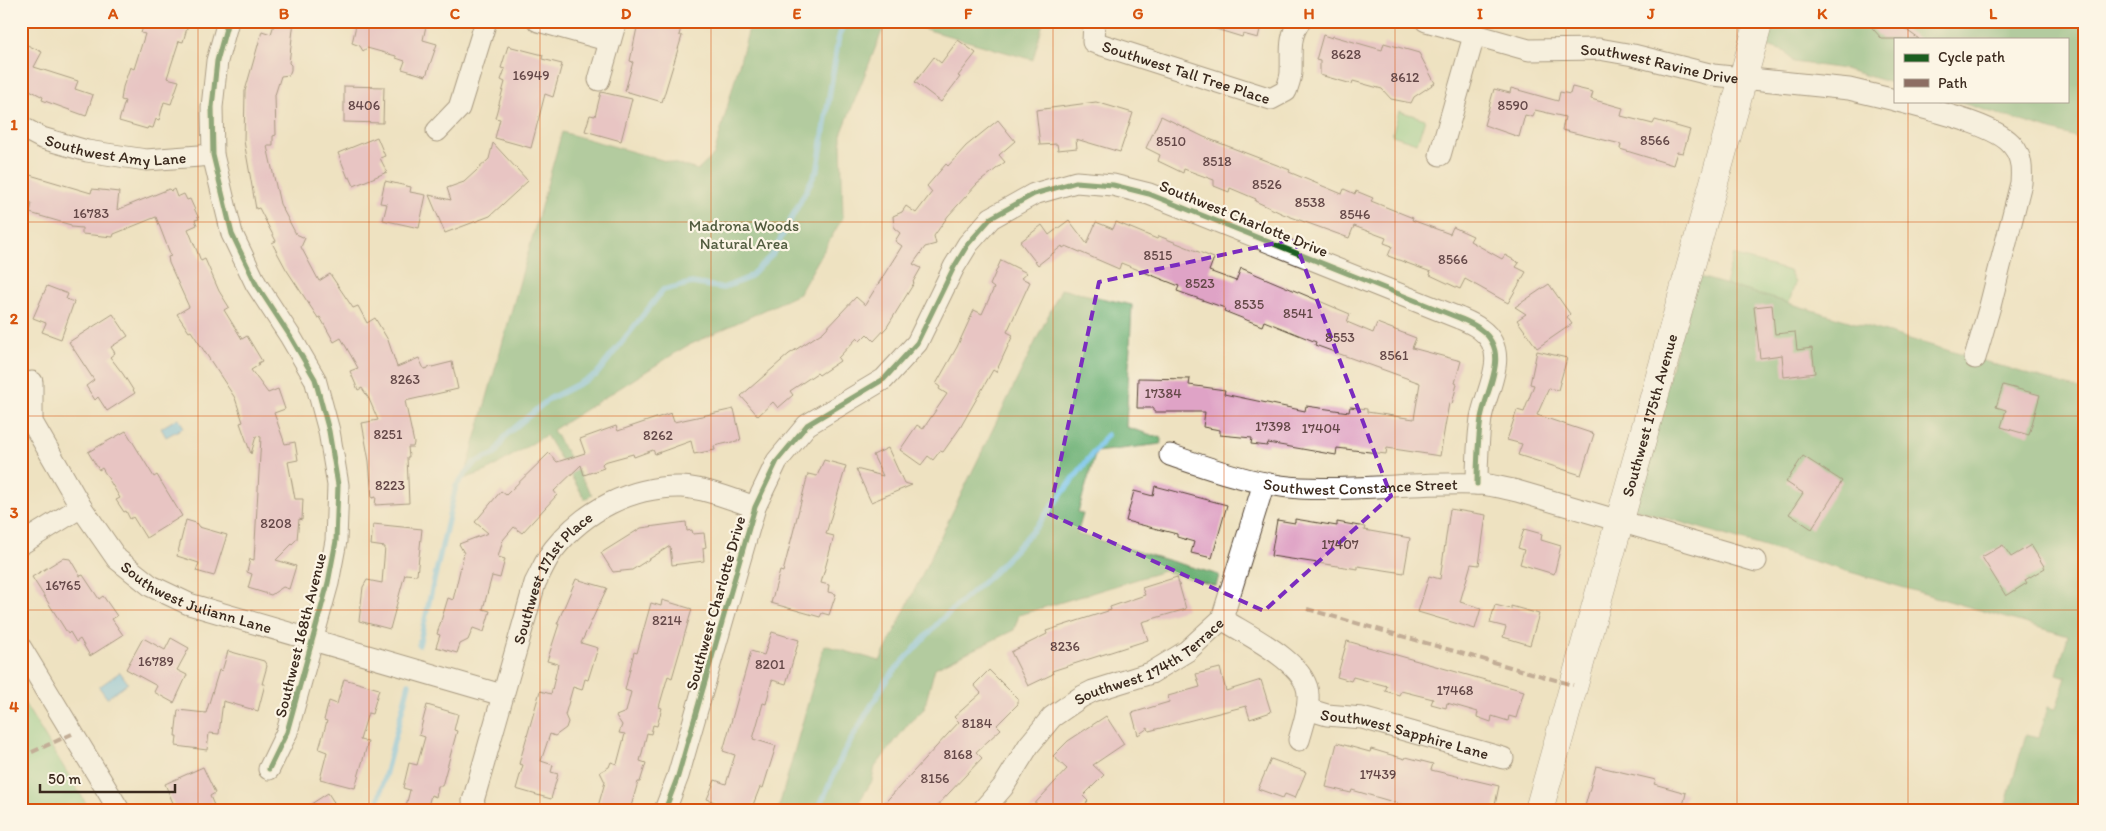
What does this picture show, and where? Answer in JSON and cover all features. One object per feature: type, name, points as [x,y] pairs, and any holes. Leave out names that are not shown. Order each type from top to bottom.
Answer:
[{"type":"main road","name":"Southwest 175th Avenue","points":[[1539,810],[1758,21]]},
{"type":"street","name":"Southwest 168th Avenue","points":[[228,21],[217,61],[212,107],[213,155],[232,234],[256,284],[315,379],[329,431],[338,485],[336,541],[328,583],[287,732],[269,768]]},
{"type":"street","points":[[437,132],[459,108],[486,21]]},
{"type":"street","points":[[538,21],[613,31],[599,80]]},
{"type":"street","name":"Southwest Tall Tree Place","points":[[1094,21],[1093,42],[1271,98],[1286,91],[1292,74],[1290,50],[1292,38],[1300,21]]},
{"type":"street","name":"Southwest Ravine Drive","points":[[1426,21],[1529,50],[1599,49],[1633,55],[1714,75],[1849,89],[1894,100]]},
{"type":"street","points":[[1440,154],[1474,36]]},
{"type":"street","name":"Southwest Ravine Drive","points":[[1899,102],[1995,131],[2012,144],[2018,153],[2021,174],[2019,192],[1975,358]]},
{"type":"street","name":"Southwest Amy Lane","points":[[21,127],[42,138],[87,151],[146,160],[213,155]]},
{"type":"street","name":"Southwest Charlotte Drive","points":[[665,810],[678,776],[755,507],[777,461],[807,425],[884,379],[917,343],[954,267],[968,244],[991,218],[1034,194],[1076,182],[1113,185],[1149,194],[1459,318],[1480,329],[1491,340],[1496,355],[1496,370],[1481,416],[1477,484]]},
{"type":"street","name":"Southwest Juliann Lane","points":[[32,382],[32,422],[81,507],[117,559],[151,586],[189,604],[502,695]]},
{"type":"street","name":"Southwest Constance Street","points":[[1170,455],[1212,469],[1264,482],[1301,488],[1477,484],[1517,491],[1756,561]]},
{"type":"street","name":"Southwest 174th Terrace","points":[[983,810],[1003,787],[1029,745],[1052,717],[1081,697],[1094,691],[1152,673],[1187,651],[1222,619],[1264,482]]},
{"type":"street","name":"Southwest 171st Place","points":[[476,810],[473,800],[535,583],[553,550],[576,524],[602,506],[637,492],[681,487],[719,495],[755,507]]},
{"type":"street","points":[[21,544],[81,507]]},
{"type":"street","points":[[1222,619],[1291,662],[1304,680],[1309,693],[1299,740]]},
{"type":"street","points":[[21,648],[119,810]]},
{"type":"street","name":"Southwest Sapphire Lane","points":[[1307,709],[1327,715],[1362,718],[1503,758]]},
{"type":"highlighted area","points":[[1294,239],[1391,496],[1264,611],[1049,514],[1099,282]]},
{"type":"green space","name":"Madrona Woods Natural Area","points":[[751,21],[886,21],[841,135],[843,217],[799,294],[685,347],[553,430],[592,495],[585,499],[546,435],[487,471],[464,479],[562,132],[698,170],[714,155]]},
{"type":"green space","points":[[897,21],[1036,21],[1043,23],[1033,60]]},
{"type":"green space","points":[[1769,21],[2085,21],[2085,140],[1957,102],[2068,102],[2068,38],[1894,38],[1894,84],[1844,69],[1793,62],[1786,52],[1762,44]]},
{"type":"green space","points":[[1399,111],[1425,119],[1417,143],[1392,135]]},
{"type":"green space","points":[[1733,255],[1789,271],[1795,283],[1789,303],[1725,285]]},
{"type":"green space","points":[[1697,276],[2085,391],[2085,810],[2004,810],[2026,734],[2039,737],[2048,707],[2056,709],[2066,677],[2057,674],[2068,636],[1632,508]]},
{"type":"green space","points":[[1061,289],[1132,305],[1126,427],[1161,438],[1161,444],[1096,452],[1078,512],[1083,514],[1077,534],[1219,575],[1216,586],[1164,571],[1019,615],[1014,630],[935,668],[924,709],[909,723],[875,767],[872,781],[854,810],[778,810],[824,645],[880,661]]},
{"type":"green space","points":[[23,701],[90,810],[21,810],[21,702]]},
{"type":"water","points":[[178,418],[184,427],[166,437],[161,428]]},
{"type":"water","points":[[120,672],[128,683],[107,698],[99,687]]},
{"type":"building","points":[[145,21],[189,21],[183,42],[179,41],[167,78],[179,81],[171,104],[164,102],[159,120],[156,119],[153,128],[148,127],[147,129],[119,121],[125,101],[121,100],[123,87],[130,67],[134,69],[145,34],[141,33]]},
{"type":"building","points":[[275,21],[294,21],[289,63],[291,70],[289,75],[281,76],[275,95],[276,135],[273,136],[273,146],[267,146],[280,204],[296,234],[305,238],[301,247],[319,281],[330,274],[353,308],[358,306],[367,323],[375,318],[388,340],[397,367],[419,358],[424,369],[452,362],[458,389],[405,401],[414,443],[413,447],[408,447],[409,457],[407,457],[409,503],[375,505],[376,497],[372,498],[369,461],[362,423],[378,420],[369,399],[362,388],[358,390],[350,371],[358,368],[341,338],[334,342],[320,317],[318,318],[286,269],[272,243],[276,241],[259,208],[256,209],[244,141],[245,91],[262,31],[271,34]]},
{"type":"building","points":[[357,21],[409,21],[426,26],[423,40],[437,44],[426,76],[402,69],[405,61],[396,58],[396,56],[367,48],[363,51],[360,46],[352,43]]},
{"type":"building","points":[[645,21],[683,21],[679,35],[682,36],[662,102],[625,91],[633,62],[630,61],[638,23],[644,25]]},
{"type":"building","points":[[1203,21],[1262,21],[1258,38],[1243,34],[1242,37],[1203,25]]},
{"type":"building","points":[[1866,21],[1913,21],[1905,29],[1918,38],[1882,39]]},
{"type":"building","points":[[1323,35],[1382,50],[1384,43],[1419,53],[1435,83],[1414,97],[1411,103],[1391,99],[1382,89],[1353,81],[1352,84],[1320,75],[1320,61],[1316,60]]},
{"type":"building","points":[[958,40],[976,53],[941,102],[915,82],[934,57],[941,63]]},
{"type":"building","points":[[21,42],[42,52],[34,67],[78,81],[75,89],[93,95],[86,116],[42,100],[43,97],[24,87],[21,94]]},
{"type":"building","points":[[508,46],[543,55],[542,59],[562,64],[553,97],[545,94],[531,148],[495,138],[500,119],[495,118],[505,82],[501,80],[505,69],[501,68]]},
{"type":"building","points":[[344,86],[384,87],[383,123],[344,122]]},
{"type":"building","points":[[1572,87],[1593,92],[1591,99],[1623,108],[1621,116],[1653,124],[1655,120],[1690,130],[1683,153],[1677,152],[1673,165],[1620,149],[1621,144],[1562,130],[1565,117],[1535,110],[1533,117],[1525,115],[1519,137],[1484,125],[1494,89],[1510,93],[1511,88],[1558,101],[1560,92],[1570,94]]},
{"type":"building","points":[[601,92],[632,99],[621,141],[585,131],[590,115],[595,116]]},
{"type":"building","points":[[1096,102],[1133,113],[1120,152],[1076,139],[1077,148],[1058,150],[1057,144],[1040,145],[1036,110]]},
{"type":"building","points":[[1161,116],[1204,137],[1290,170],[1289,172],[1342,194],[1344,189],[1355,194],[1356,191],[1373,198],[1371,201],[1413,218],[1412,220],[1450,234],[1453,227],[1473,236],[1470,241],[1502,259],[1505,255],[1519,263],[1516,267],[1526,272],[1508,303],[1465,279],[1460,289],[1430,275],[1431,272],[1388,256],[1392,246],[1384,243],[1386,238],[1354,226],[1349,238],[1283,214],[1255,201],[1256,199],[1230,188],[1229,192],[1214,186],[1214,180],[1184,169],[1183,173],[1158,161],[1160,155],[1146,148]]},
{"type":"building","points":[[998,120],[1015,141],[999,155],[1005,162],[977,184],[948,216],[934,236],[936,244],[925,247],[913,264],[921,268],[914,283],[887,327],[874,341],[867,334],[860,341],[857,338],[838,358],[840,361],[819,375],[817,373],[790,391],[793,395],[778,408],[773,402],[758,416],[741,396],[789,354],[823,332],[856,297],[865,305],[902,246],[895,241],[900,233],[894,228],[893,216],[902,212],[906,206],[916,213],[932,192],[927,186],[946,164],[948,166],[966,146]]},
{"type":"building","points":[[377,137],[385,156],[380,158],[387,172],[354,186],[350,177],[348,178],[338,153]]},
{"type":"building","points":[[493,143],[528,181],[490,216],[445,233],[429,195],[451,200],[447,188],[464,182],[489,159]]},
{"type":"building","points":[[30,175],[91,193],[92,189],[119,192],[117,210],[169,189],[171,191],[174,189],[177,197],[184,194],[187,200],[190,199],[199,219],[195,220],[197,225],[188,229],[201,261],[205,259],[219,291],[229,307],[224,310],[242,339],[247,336],[262,361],[251,370],[268,393],[278,389],[285,409],[274,413],[285,444],[295,442],[298,460],[288,462],[295,499],[303,499],[302,520],[299,519],[297,539],[276,560],[296,566],[289,589],[283,587],[271,595],[248,588],[252,574],[247,572],[250,559],[254,560],[261,437],[256,436],[251,454],[240,423],[243,422],[235,398],[191,331],[189,332],[177,314],[189,307],[169,263],[168,257],[171,256],[156,217],[114,234],[113,237],[82,234],[82,228],[71,227],[71,225],[30,213],[32,203],[22,200]]},
{"type":"building","points":[[385,181],[411,187],[410,192],[426,195],[419,228],[383,220],[387,204],[380,203]]},
{"type":"building","points":[[1069,220],[1087,244],[1096,222],[1113,229],[1116,222],[1157,239],[1159,236],[1214,258],[1209,271],[1236,281],[1241,268],[1350,314],[1347,322],[1373,333],[1377,323],[1416,338],[1412,348],[1461,361],[1452,404],[1449,403],[1440,456],[1387,448],[1386,454],[1337,448],[1336,455],[1268,443],[1267,446],[1251,444],[1252,438],[1220,435],[1220,430],[1203,427],[1205,412],[1154,412],[1154,408],[1137,408],[1138,378],[1190,379],[1189,385],[1225,390],[1224,394],[1305,411],[1306,406],[1349,412],[1350,407],[1367,409],[1367,412],[1414,419],[1420,383],[1315,345],[1316,342],[1264,321],[1262,326],[1224,311],[1225,308],[1177,291],[1179,286],[1121,263],[1119,269],[1066,246],[1063,248],[1062,246],[1038,265],[1020,242],[1042,225],[1049,235]]},
{"type":"building","points":[[1001,260],[1027,273],[1021,278],[1030,282],[1007,332],[1013,335],[996,372],[993,370],[960,428],[943,452],[940,451],[933,460],[928,456],[921,465],[900,450],[917,425],[923,429],[947,394],[939,389],[940,387],[936,384],[957,347],[974,310],[982,314],[994,288],[990,285]]},
{"type":"building","points":[[1549,284],[1570,314],[1567,317],[1572,324],[1537,348],[1517,320],[1526,314],[1515,307]]},
{"type":"building","points":[[47,286],[68,294],[66,299],[74,302],[61,339],[42,332],[46,323],[33,318]]},
{"type":"building","points":[[1772,305],[1775,334],[1795,332],[1797,350],[1812,348],[1815,373],[1784,377],[1782,355],[1760,358],[1754,307]]},
{"type":"building","points":[[113,314],[128,336],[111,347],[115,353],[110,357],[135,393],[107,411],[98,397],[95,400],[86,386],[94,380],[69,342]]},
{"type":"building","points":[[1537,351],[1567,358],[1558,390],[1549,388],[1537,415],[1594,434],[1581,475],[1518,455],[1522,444],[1507,440],[1517,410],[1524,412],[1534,385],[1530,384]]},
{"type":"building","points":[[2003,385],[2040,395],[2029,435],[2001,427],[2006,410],[1996,407]]},
{"type":"building","points":[[734,409],[741,440],[714,446],[715,450],[694,454],[691,441],[655,454],[653,450],[634,457],[633,454],[604,462],[602,464],[604,468],[584,475],[581,465],[554,491],[557,495],[522,533],[514,527],[503,540],[498,557],[505,559],[500,578],[492,576],[483,609],[490,611],[484,632],[473,628],[468,640],[460,644],[457,653],[436,647],[440,635],[437,634],[448,598],[453,600],[464,553],[459,544],[488,533],[475,522],[501,491],[506,495],[549,453],[557,462],[585,453],[580,439],[616,426],[618,431],[671,413],[674,422]]},
{"type":"building","points":[[126,431],[154,477],[157,475],[182,516],[146,538],[133,517],[130,519],[126,511],[124,512],[116,500],[120,498],[102,468],[99,470],[88,452]]},
{"type":"building","points":[[888,448],[904,483],[912,485],[871,502],[856,469],[883,476],[873,455]]},
{"type":"building","points":[[1803,456],[1842,481],[1812,529],[1789,514],[1803,493],[1786,482]]},
{"type":"building","points":[[824,460],[846,466],[826,534],[834,536],[821,583],[829,585],[828,592],[836,594],[829,615],[822,613],[820,617],[771,603],[780,571],[783,572],[808,474],[817,476]]},
{"type":"building","points":[[1155,486],[1227,505],[1212,558],[1191,553],[1194,542],[1177,537],[1177,534],[1126,521],[1134,491],[1153,496]]},
{"type":"building","points":[[1450,509],[1486,515],[1479,565],[1471,564],[1460,602],[1481,608],[1475,629],[1418,612],[1429,576],[1440,579]]},
{"type":"building","points":[[1295,519],[1337,526],[1337,522],[1365,527],[1364,530],[1410,538],[1404,573],[1358,566],[1358,569],[1271,556],[1277,520],[1295,523]]},
{"type":"building","points":[[186,520],[196,523],[199,527],[227,535],[214,576],[196,571],[199,563],[177,556]]},
{"type":"building","points":[[686,522],[687,531],[692,530],[693,534],[704,533],[706,547],[703,548],[704,561],[672,565],[670,546],[632,570],[613,572],[601,553],[641,528]]},
{"type":"building","points":[[373,524],[422,529],[417,575],[405,574],[390,629],[359,621],[363,587],[367,580],[382,583],[385,547],[371,545]]},
{"type":"building","points":[[1524,529],[1542,534],[1541,540],[1561,546],[1554,574],[1520,564],[1524,550],[1518,548]]},
{"type":"building","points":[[2003,545],[2011,557],[2031,545],[2045,568],[2025,580],[2027,583],[2006,596],[1982,557]]},
{"type":"building","points":[[63,558],[70,559],[80,576],[83,575],[99,599],[103,596],[117,616],[112,619],[123,635],[90,656],[80,639],[76,642],[70,632],[68,634],[32,577]]},
{"type":"building","points":[[1177,577],[1186,609],[1142,622],[1148,640],[1052,671],[1053,674],[1028,686],[1011,652],[1047,634],[1046,631],[1111,610],[1110,607],[1145,595],[1142,588]]},
{"type":"building","points":[[576,579],[607,588],[581,643],[598,648],[588,680],[585,679],[582,690],[573,687],[565,715],[568,722],[566,728],[555,736],[550,734],[541,761],[553,765],[551,772],[558,774],[551,799],[516,789],[523,765],[519,764],[540,691],[551,694],[558,664],[547,661],[559,624],[557,624]]},
{"type":"building","points":[[662,600],[692,609],[672,678],[668,676],[659,707],[662,708],[657,726],[653,725],[651,734],[647,733],[640,761],[646,763],[630,810],[597,810],[605,782],[600,772],[609,767],[611,762],[617,764],[625,734],[619,733],[622,725],[616,716],[626,712],[631,692],[625,690],[634,652],[637,653],[651,603],[661,606]]},
{"type":"building","points":[[1495,605],[1511,609],[1511,606],[1539,614],[1530,645],[1503,637],[1506,627],[1490,623]]},
{"type":"building","points":[[772,632],[799,640],[786,684],[772,680],[766,704],[763,703],[753,739],[776,746],[763,788],[760,787],[751,810],[714,810],[717,803],[707,799],[715,780],[726,784],[735,755],[723,751],[751,651],[764,655]]},
{"type":"building","points":[[143,638],[165,650],[171,638],[189,648],[177,670],[187,675],[174,703],[154,692],[157,686],[126,669]]},
{"type":"building","points":[[1347,641],[1524,691],[1516,718],[1509,716],[1508,721],[1492,716],[1491,722],[1477,717],[1478,712],[1447,703],[1446,708],[1431,704],[1433,699],[1401,691],[1399,695],[1385,691],[1387,686],[1353,677],[1351,681],[1337,677]]},
{"type":"building","points":[[228,651],[264,661],[267,666],[262,684],[265,684],[258,711],[223,701],[219,734],[209,733],[207,750],[176,746],[177,736],[175,736],[178,710],[206,713],[219,670],[222,671]]},
{"type":"building","points":[[1220,668],[1226,691],[1261,680],[1271,712],[1250,719],[1246,706],[1149,731],[1148,728],[1138,735],[1132,713],[1169,702],[1168,696],[1200,687],[1196,674]]},
{"type":"building","points":[[989,670],[1018,699],[1018,704],[997,725],[1001,729],[976,752],[982,758],[933,810],[878,810],[959,722],[954,717],[981,693],[974,685]]},
{"type":"building","points":[[344,679],[379,689],[372,714],[368,713],[360,740],[368,742],[355,788],[320,779],[327,752],[319,749],[327,721],[324,720],[329,701],[337,704]]},
{"type":"building","points":[[427,705],[458,714],[454,730],[457,731],[442,786],[438,786],[436,797],[431,795],[427,810],[420,810],[406,806],[410,790],[403,788],[409,763],[417,765],[425,737],[419,735]]},
{"type":"building","points":[[1106,716],[1124,744],[1093,765],[1104,775],[1083,796],[1088,801],[1080,810],[1029,810],[1067,769],[1053,756],[1068,741]]},
{"type":"building","points":[[1337,743],[1370,752],[1371,749],[1405,759],[1406,757],[1433,764],[1431,770],[1499,786],[1494,810],[1421,810],[1352,790],[1351,793],[1326,787]]},
{"type":"building","points":[[1271,759],[1306,772],[1295,798],[1285,794],[1283,798],[1258,789]]},
{"type":"building","points":[[1596,766],[1656,780],[1654,784],[1686,793],[1682,810],[1584,810]]},
{"type":"building","points":[[203,767],[215,793],[210,796],[216,810],[176,810],[165,784]]},
{"type":"building","points":[[328,793],[339,810],[302,810]]},
{"type":"waterway","points":[[419,645],[456,486],[474,463],[495,454],[506,435],[549,399],[596,375],[663,290],[692,283],[723,288],[748,278],[772,255],[818,168],[838,41],[844,21]]},
{"type":"waterway","points":[[818,810],[844,752],[887,679],[940,621],[993,573],[1037,526],[1107,435]]},
{"type":"waterway","points":[[376,810],[409,684]]},
{"type":"marked path","points":[[1307,609],[1573,685]]},
{"type":"marked path","points":[[21,757],[72,734]]},
{"type":"cycle path","points":[[228,21],[217,61],[212,107],[213,155],[232,234],[256,284],[315,379],[329,431],[338,485],[336,541],[328,583],[287,732],[269,769]]},
{"type":"cycle path","points":[[665,810],[678,776],[755,507],[777,461],[807,425],[884,379],[917,343],[954,267],[968,244],[991,218],[1034,194],[1076,182],[1113,185],[1149,194],[1478,327],[1489,338],[1496,360],[1481,418],[1477,484]]}]
